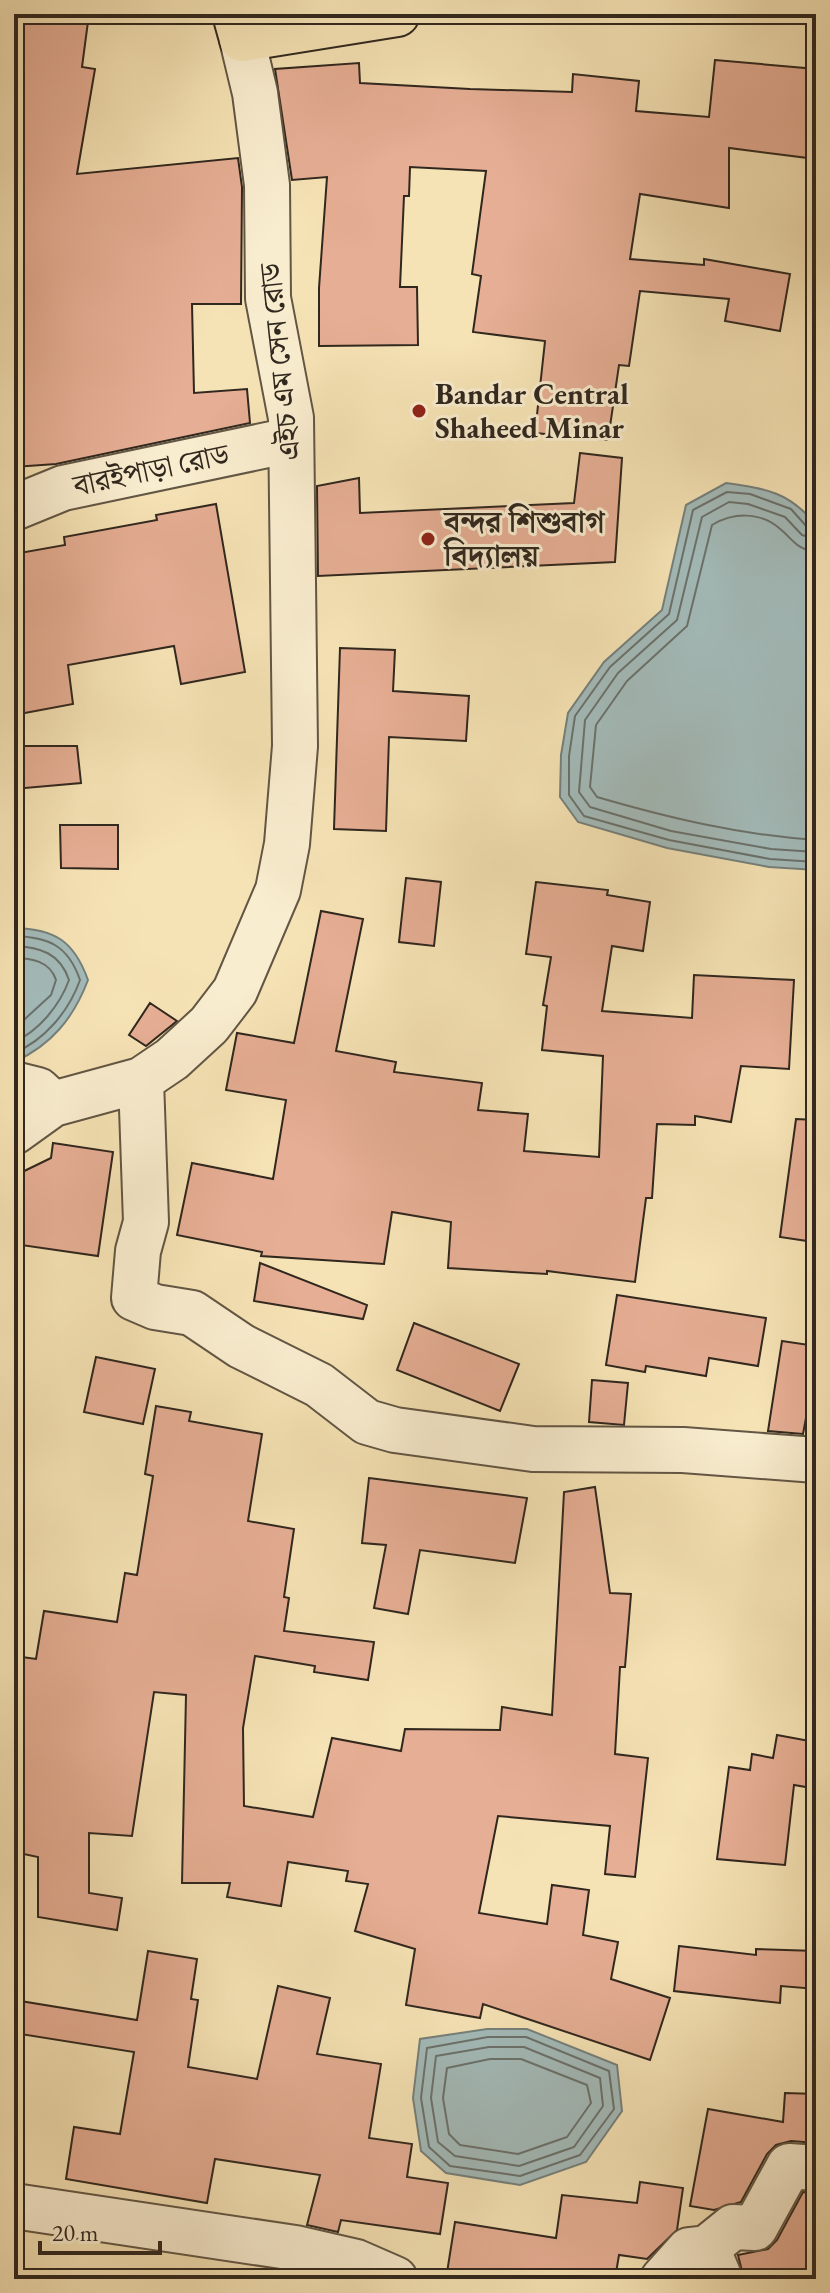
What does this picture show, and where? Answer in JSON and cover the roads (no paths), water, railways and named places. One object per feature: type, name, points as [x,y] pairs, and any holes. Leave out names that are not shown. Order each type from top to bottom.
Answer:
[{"type":"main road","points":[[238,27],[397,14]]},
{"type":"street","name":"এইচ এম সেন রোড","points":[[53,1104],[141,1080],[172,1059],[209,1025],[235,991],[278,890],[287,844],[295,746],[291,418],[268,298],[265,170],[255,93],[238,27]]},
{"type":"street","name":"বারইপাড়া রোড","points":[[14,508],[63,488],[291,440]]},
{"type":"street","points":[[141,1080],[146,1222],[134,1273],[134,1298],[155,1307],[192,1313],[241,1346],[319,1385],[367,1422],[395,1430],[533,1449],[683,1450],[816,1460]]},
{"type":"street","points":[[14,1084],[38,1090],[53,1104],[14,1132]]},
{"type":"street","points":[[663,2279],[689,2250],[713,2264],[733,2227],[755,2228],[789,2166],[816,2168]]},
{"type":"street","points":[[14,2206],[295,2248],[356,2262],[395,2279]]},
{"type":"water","points":[[726,483],[776,494],[796,505],[816,524],[816,870],[769,867],[667,848],[578,822],[560,797],[561,755],[568,713],[604,662],[662,610],[686,505]]},
{"type":"water","points":[[14,928],[41,931],[61,940],[76,956],[88,980],[76,1006],[60,1028],[40,1047],[14,1062]]},
{"type":"water","points":[[487,2029],[527,2029],[617,2065],[622,2111],[586,2162],[520,2185],[446,2173],[421,2151],[413,2098],[420,2039]]},
{"type":"place","name":"Bandar Central Shaheed Minar","points":[[419,411]]},
{"type":"place","name":"বন্দর শিশুবাগ বিদ্যালয়","points":[[428,539]]}]
